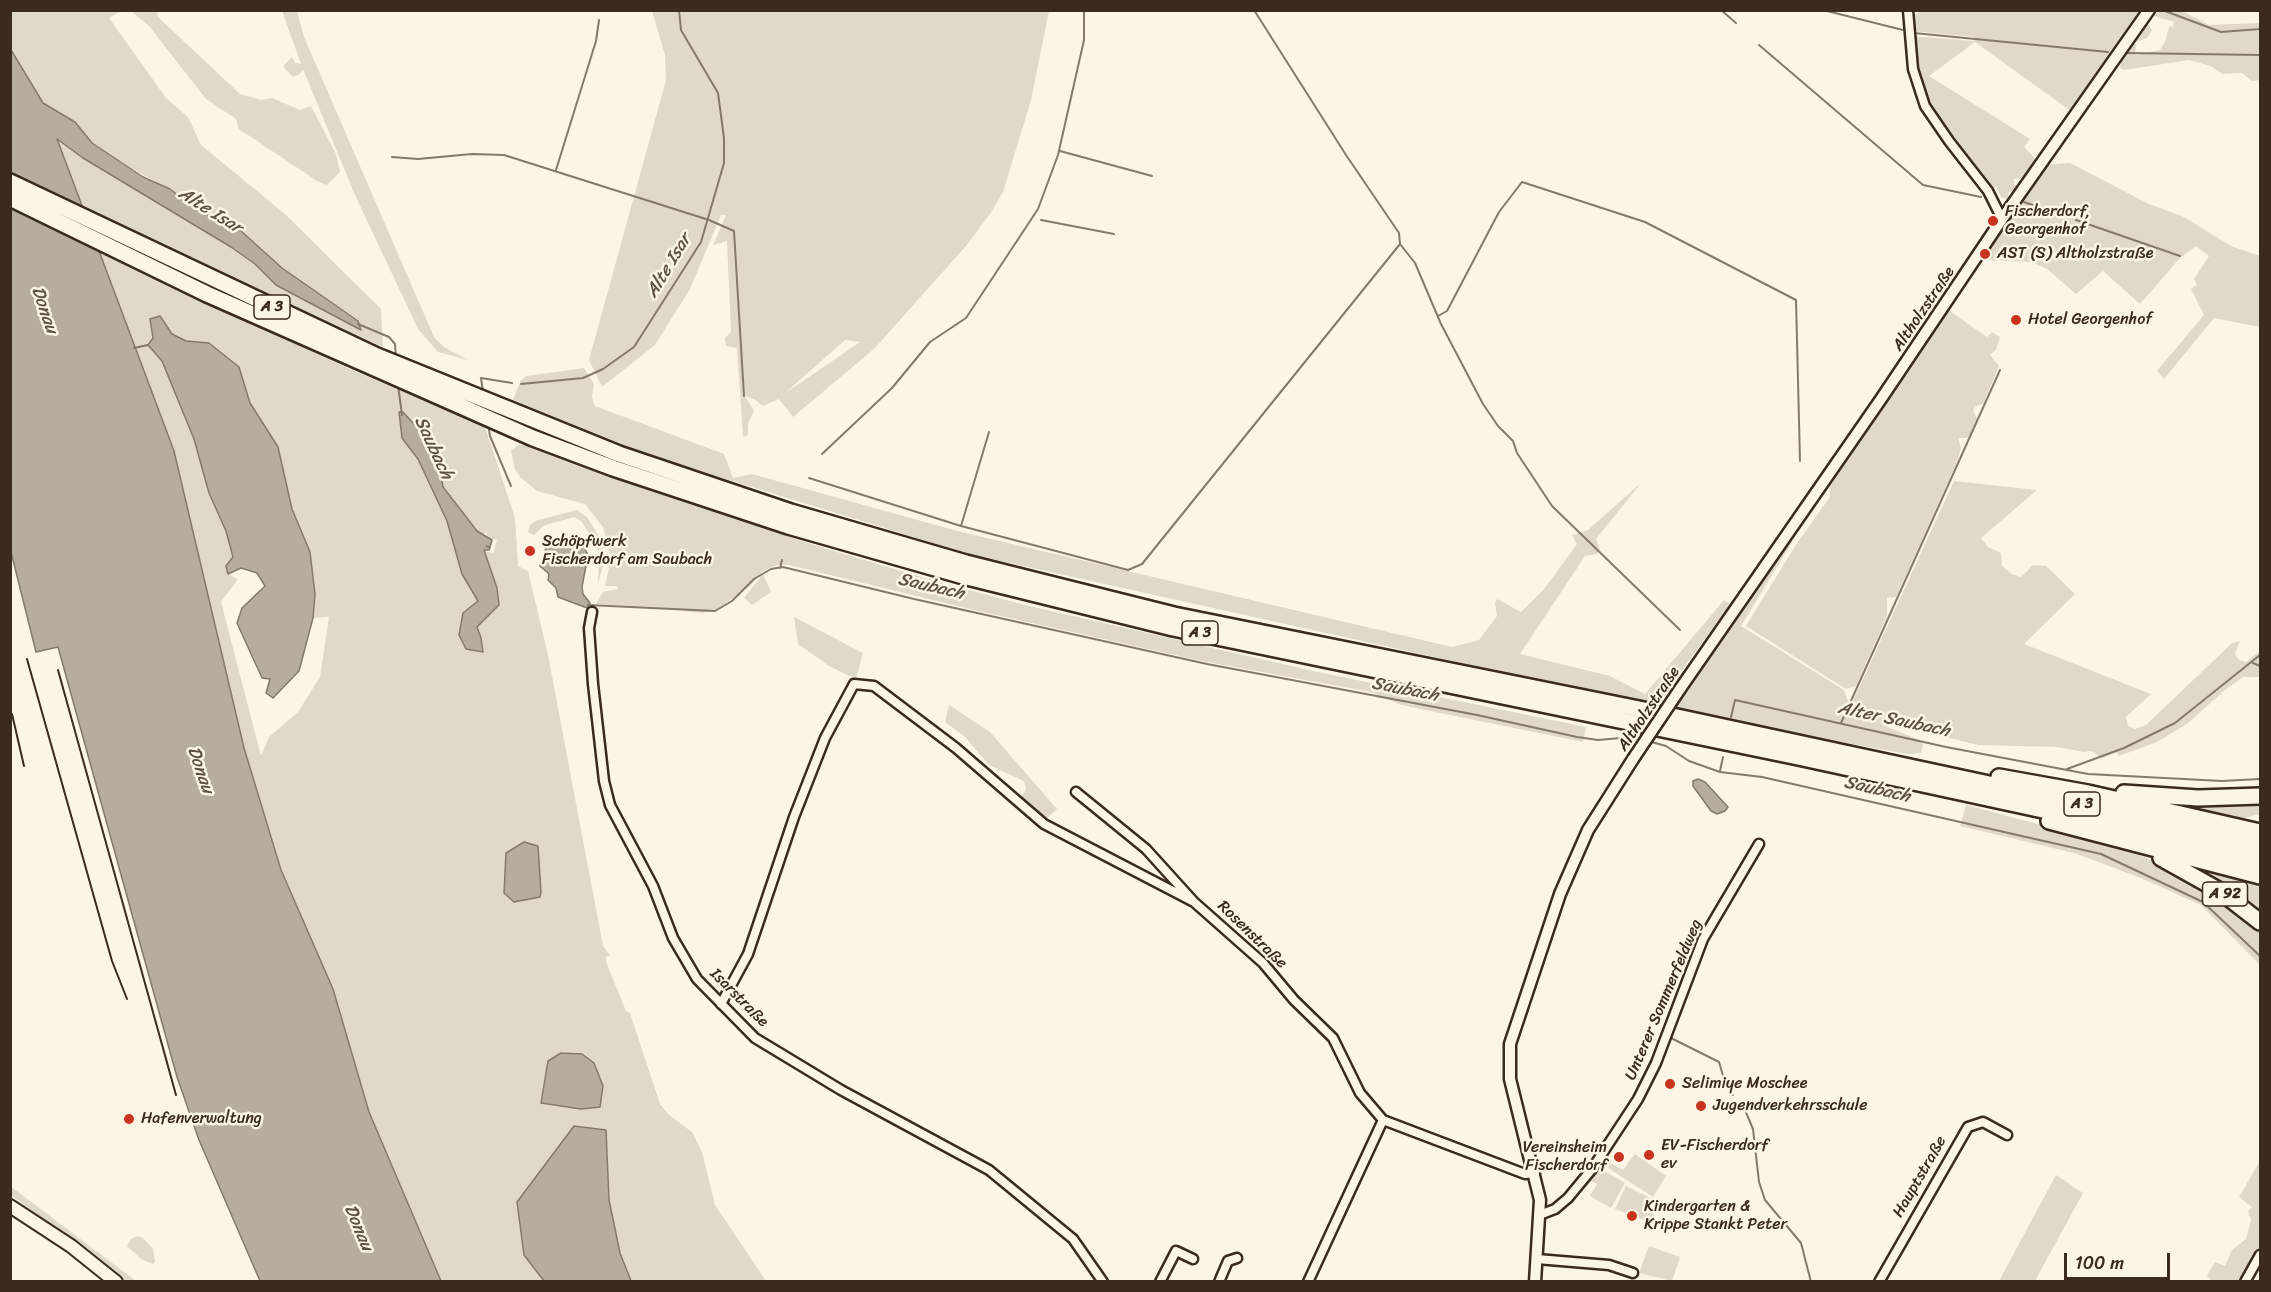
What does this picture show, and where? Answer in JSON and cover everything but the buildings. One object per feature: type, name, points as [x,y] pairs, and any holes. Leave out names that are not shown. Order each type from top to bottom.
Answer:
[{"type":"highway","name":"A 3","points":[[10,182],[613,468],[788,526],[963,576],[1173,628],[2018,805],[2260,861]]},
{"type":"highway","name":"A 3","points":[[10,198],[207,294],[536,431],[629,458],[790,512],[989,569],[1174,615],[1654,712],[2260,846]]},
{"type":"highway","name":"A 3","points":[[1902,765],[1926,764],[2088,793],[2260,832]]},
{"type":"highway","name":"A 3","points":[[2088,793],[2101,791],[2198,798],[2260,795]]},
{"type":"highway","name":"A 3","points":[[2018,805],[2032,816],[2137,846],[2260,876]]},
{"type":"highway","name":"A 92","points":[[2137,846],[2220,891],[2260,922]]},
{"type":"main road","points":[[10,1206],[71,1246],[116,1281]]},
{"type":"street","points":[[1908,10],[1913,69],[1925,106],[1983,184],[2002,219]]},
{"type":"street","name":"Altholzstraße","points":[[1535,1281],[1542,1214],[1535,1173],[1510,1079],[1510,1044],[1560,894],[1588,830],[1680,689],[1765,569],[2002,219],[2149,10]]},
{"type":"street","name":"Isarstraße","points":[[592,612],[589,628],[593,684],[604,781],[610,805],[653,886],[673,938],[697,979],[755,1038],[841,1090],[989,1170],[1074,1239],[1103,1281]]},
{"type":"street","points":[[721,1004],[748,954],[794,817],[825,738],[854,684],[874,687],[956,748],[1044,825],[1194,902]]},
{"type":"street","name":"Rosenstraße","points":[[1076,792],[1146,849],[1194,902],[1263,963],[1294,1000],[1334,1038],[1360,1093],[1383,1120],[1525,1174],[1535,1173]]},
{"type":"street","name":"Unterer Sommerfeldweg","points":[[1542,1214],[1555,1209],[1568,1198],[1592,1169],[1638,1099],[1656,1063],[1703,939],[1759,844]]},
{"type":"street","points":[[1308,1281],[1383,1120]]},
{"type":"street","name":"Hauptstraße","points":[[1879,1281],[1968,1127],[1983,1122],[2007,1135]]},
{"type":"street","points":[[1160,1281],[1176,1251],[1193,1259]]},
{"type":"street","points":[[2245,1281],[2260,1255]]},
{"type":"street","points":[[1219,1281],[1228,1261],[1236,1258]]},
{"type":"street","points":[[1537,1259],[1609,1265],[1633,1273]]},
{"type":"shaded area","points":[[1924,10],[2144,11],[2072,112],[1975,42],[1929,76],[2030,139],[2024,147],[2036,159],[2023,179],[2014,179],[2014,185],[2017,185],[2015,190],[2009,192],[2007,199],[2001,197],[1996,186],[1992,190],[1960,151],[1931,108],[1924,95],[1917,63],[1913,56],[1911,36],[1974,41],[1974,37],[1913,31],[1911,17]]},
{"type":"shaded area","points":[[10,11],[121,11],[109,18],[166,98],[188,117],[201,145],[285,214],[381,309],[383,347],[84,211],[56,138],[83,158],[231,247],[255,264],[276,285],[360,329],[358,321],[282,268],[241,231],[194,208],[170,189],[119,162],[92,143],[75,122],[43,103],[11,47]]},
{"type":"shaded area","points":[[131,11],[157,11],[158,17],[240,94],[261,100],[272,98],[300,110],[311,106],[336,154],[340,172],[327,185],[317,181],[239,129],[236,119],[206,99],[149,26]]},
{"type":"shaded area","points":[[282,11],[297,11],[304,37],[434,337],[444,347],[468,360],[438,352],[418,329],[355,195],[303,69],[300,74],[293,77],[285,69],[284,65],[292,57],[295,63],[301,64]]},
{"type":"shaded area","points":[[652,11],[1049,11],[1031,100],[1003,192],[990,214],[966,246],[874,349],[793,417],[779,399],[763,406],[745,396],[754,411],[748,423],[748,435],[743,437],[737,348],[726,346],[725,338],[731,332],[727,241],[713,245],[726,215],[721,215],[690,289],[655,345],[602,387],[589,360],[666,80],[665,55]],"holes":[[[845,340],[860,342],[784,394]]]},
{"type":"shaded area","points":[[2154,11],[2182,11],[2209,25],[2260,23],[2260,80],[2252,81],[2242,73],[2222,74],[2211,66],[2189,60],[2124,70],[2120,68],[2121,64],[2117,60],[2143,24],[2149,25],[2152,30],[2147,38],[2134,43],[2136,45],[2135,55],[2160,50],[2165,42],[2169,27],[2173,26],[2174,22],[2151,15]]},
{"type":"shaded area","points":[[2070,163],[2149,204],[2182,216],[2231,246],[2260,256],[2260,327],[2214,318],[2164,379],[2157,371],[2204,315],[2191,289],[2197,285],[2194,279],[2209,256],[2196,246],[2180,258],[2140,304],[2103,271],[2076,294],[2047,269],[2031,262],[1985,260],[1983,256],[2044,165]]},
{"type":"shaded area","points":[[99,251],[345,367],[485,427],[515,518],[518,566],[528,571],[548,655],[603,946],[610,955],[606,957],[606,962],[626,1011],[630,1013],[660,1104],[669,1115],[692,1132],[702,1152],[715,1205],[766,1281],[441,1281],[369,1112],[333,989],[281,870],[244,748],[174,451]],"holes":[[[160,316],[172,334],[186,341],[209,343],[239,367],[250,403],[278,447],[292,509],[310,552],[315,594],[313,618],[329,617],[320,677],[298,712],[269,737],[261,756],[221,602],[238,579],[228,574],[226,566],[233,557],[226,531],[209,493],[194,439],[162,361],[149,345]],[[402,438],[436,449],[443,487],[478,532],[485,534],[486,530],[488,538],[497,540],[493,553],[484,551],[497,588],[476,627],[481,638],[463,613],[478,602],[462,574],[447,521],[418,459]]]},
{"type":"shaded area","points":[[1947,309],[1987,337],[1992,332],[2000,337],[1996,350],[1990,355],[1999,366],[1983,404],[1976,406],[1973,410],[1977,419],[1970,435],[1967,438],[1958,438],[1961,448],[1956,464],[1896,597],[1887,598],[1887,616],[1856,686],[1846,689],[1746,626],[1797,543],[1830,497],[1829,483]]},
{"type":"shaded area","points":[[584,368],[594,384],[592,397],[595,406],[724,454],[733,478],[752,474],[961,532],[1452,647],[1479,640],[1497,616],[1495,603],[1497,599],[1521,612],[1544,589],[1577,544],[1572,535],[1588,530],[1641,483],[1596,539],[1600,549],[1597,554],[1585,556],[1520,654],[1610,676],[1645,694],[1724,600],[1730,604],[1656,706],[969,554],[619,446],[512,402],[521,380],[527,376]]},
{"type":"shaded area","points":[[519,445],[530,445],[804,542],[938,582],[1025,605],[1313,671],[1586,727],[1583,742],[1401,705],[1371,692],[1202,661],[974,610],[789,565],[777,565],[763,571],[750,586],[717,609],[702,613],[653,607],[596,604],[603,592],[618,589],[617,586],[605,586],[611,559],[603,527],[585,504],[537,491],[520,477],[515,469],[511,450]]},
{"type":"shaded area","points":[[1954,481],[2037,490],[1981,538],[1988,547],[2001,553],[2002,566],[2012,574],[2021,577],[2033,565],[2046,566],[2075,594],[2024,644],[2151,694],[2126,717],[2128,726],[2135,729],[2146,725],[2232,643],[2240,641],[2235,654],[2239,660],[2246,662],[2260,651],[2260,677],[2243,677],[2187,724],[2157,742],[2119,756],[2117,752],[2102,758],[2091,751],[2056,747],[1978,745],[1899,726],[1881,719],[1885,726],[1917,739],[1923,745],[1921,753],[1907,754],[1673,711],[1789,540],[1792,542],[1741,626],[1844,690],[1848,701],[1852,703]]},
{"type":"shaded area","points":[[577,510],[587,517],[602,541],[604,563],[598,583],[599,553],[595,542],[581,521],[574,517],[545,525],[534,535],[528,532],[530,525],[535,521]]},
{"type":"shaded area","points":[[763,574],[771,592],[752,605],[744,598]]},
{"type":"shaded area","points":[[794,617],[863,653],[856,679],[829,666],[798,644]]},
{"type":"shaded area","points":[[949,705],[990,732],[1057,809],[1045,820],[1021,798],[1026,789],[1024,781],[989,765],[964,736],[945,722]]},
{"type":"shaded area","points":[[2152,800],[2260,800],[2260,814],[2236,820]]},
{"type":"shaded area","points":[[1966,805],[2116,845],[2193,878],[2260,929],[2260,965],[2201,905],[2141,878],[2074,853],[1960,826]]},
{"type":"shaded area","points":[[2183,862],[2260,882],[2260,915]]},
{"type":"shaded area","points":[[1635,1154],[1666,1176],[1653,1197],[1602,1164],[1605,1160],[1623,1170]]},
{"type":"shaded area","points":[[2260,1161],[2260,1251],[2242,1281],[2212,1281],[2207,1276],[2215,1262],[2225,1266],[2232,1250],[2246,1239],[2251,1220],[2248,1211],[2252,1207],[2239,1197]]},
{"type":"shaded area","points":[[1599,1168],[1625,1183],[1611,1208],[1590,1196],[1597,1184],[1590,1181]]},
{"type":"shaded area","points":[[2056,1175],[2083,1193],[2035,1281],[1999,1281]]},
{"type":"shaded area","points":[[10,1186],[136,1281],[123,1281],[11,1195]]},
{"type":"shaded area","points":[[1626,1186],[1658,1202],[1651,1223],[1615,1209]]},
{"type":"shaded area","points":[[137,1236],[143,1238],[153,1249],[155,1262],[153,1264],[141,1259],[127,1246],[131,1239]]},
{"type":"shaded area","points":[[1649,1246],[1680,1257],[1672,1281],[1639,1273]]},
{"type":"water","name":"Donau","points":[[10,48],[43,103],[75,122],[92,143],[143,177],[170,189],[194,208],[241,231],[282,268],[358,321],[361,330],[276,285],[255,264],[231,247],[83,158],[57,139],[174,451],[244,748],[281,870],[333,989],[369,1112],[441,1281],[260,1281],[199,1140],[177,1077],[58,647],[36,652],[11,552]]},
{"type":"water","points":[[160,316],[172,334],[186,341],[209,343],[239,367],[250,403],[278,447],[292,509],[310,552],[315,594],[313,618],[299,671],[273,698],[266,693],[270,679],[262,678],[237,623],[242,608],[265,586],[257,573],[241,568],[228,574],[226,566],[233,557],[226,531],[209,493],[194,439],[162,361],[148,345],[153,338],[150,319]]},
{"type":"water","points":[[399,412],[403,412],[436,449],[443,487],[477,531],[492,540],[490,547],[486,546],[490,548],[489,550],[484,550],[497,588],[499,605],[477,627],[483,652],[466,649],[459,635],[463,613],[478,601],[462,574],[447,521],[418,459],[402,438]]},
{"type":"water","points":[[572,537],[581,541],[588,555],[582,587],[583,594],[590,603],[587,608],[558,597],[556,588],[548,580],[549,574],[540,566],[547,545],[556,547],[563,540]]},
{"type":"water","points":[[1698,779],[1705,782],[1728,807],[1725,811],[1717,814],[1711,811],[1693,786],[1693,781]]},
{"type":"water","points":[[524,842],[538,846],[541,893],[540,897],[514,902],[504,893],[506,853]]},
{"type":"water","points":[[561,1053],[582,1054],[594,1063],[603,1086],[600,1107],[581,1109],[541,1103],[548,1061]]},
{"type":"water","points":[[574,1126],[606,1130],[609,1200],[620,1253],[631,1281],[544,1281],[524,1255],[517,1202]]},
{"type":"waterway","name":"Alte Isar","points":[[521,384],[583,378],[603,369],[634,347],[701,242],[724,163],[724,138],[718,93],[681,30],[679,10]]},
{"type":"waterway","points":[[822,454],[892,388],[930,342],[966,318],[1038,209],[1058,155],[1084,40],[1084,10]]},
{"type":"waterway","points":[[809,478],[961,526],[1128,570],[1142,564],[1400,244],[1399,233],[1346,155],[1254,10]]},
{"type":"waterway","points":[[1721,10],[1736,23]]},
{"type":"waterway","points":[[1823,10],[1903,30]]},
{"type":"waterway","points":[[2165,11],[2221,32],[2260,29]]},
{"type":"waterway","points":[[556,170],[596,41],[599,20]]},
{"type":"waterway","points":[[1914,33],[2108,52]]},
{"type":"waterway","points":[[1759,45],[1923,185],[1981,197]]},
{"type":"waterway","points":[[2127,53],[2260,55]]},
{"type":"waterway","points":[[1060,151],[1152,176]]},
{"type":"waterway","points":[[392,157],[418,159],[472,154],[504,155],[709,220],[734,231],[744,396]]},
{"type":"waterway","points":[[1438,316],[1447,311],[1499,212],[1522,182],[1645,222],[1796,300],[1800,461]]},
{"type":"waterway","points":[[2024,202],[2067,217]]},
{"type":"waterway","points":[[1041,220],[1114,234]]},
{"type":"waterway","points":[[2076,220],[2180,256]]},
{"type":"waterway","points":[[1400,244],[1415,263],[1441,324],[1483,404],[1498,426],[1513,441],[1517,453],[1552,506],[1680,630]]},
{"type":"waterway","name":"Alte Isar","points":[[358,324],[389,337],[395,344],[396,358]]},
{"type":"waterway","points":[[134,348],[148,345]]},
{"type":"waterway","points":[[1841,723],[2000,370]]},
{"type":"waterway","name":"Alte Isar","points":[[483,392],[481,378],[512,383]]},
{"type":"waterway","name":"Saubach","points":[[398,385],[402,415]]},
{"type":"waterway","points":[[488,424],[490,436],[511,486]]},
{"type":"waterway","points":[[961,526],[989,432]]},
{"type":"waterway","name":"Saubach","points":[[780,568],[782,560]]},
{"type":"waterway","name":"Saubach","points":[[588,605],[715,611],[732,601],[754,579],[771,569],[783,567],[914,599],[1207,664],[1477,715],[1577,737],[1598,740],[1632,737],[1643,740]]},
{"type":"waterway","points":[[2067,769],[2124,748],[2175,723],[2260,655]]},
{"type":"waterway","points":[[2253,663],[2260,666]]},
{"type":"waterway","name":"Alter Saubach","points":[[1731,717],[1735,700],[1946,747],[2088,774],[2222,781],[2260,779]]},
{"type":"waterway","name":"Saubach","points":[[1648,741],[1666,746],[1689,761],[1720,772],[1762,777],[2101,854],[2203,902],[2260,956]]},
{"type":"waterway","points":[[1720,771],[1723,757]]},
{"type":"waterway","points":[[1671,1038],[1719,1062],[1724,1079],[1733,1095]]},
{"type":"waterway","points":[[1745,1110],[1753,1129],[1759,1182],[1765,1200],[1801,1243],[1811,1282]]},
{"type":"railway","points":[[27,659],[112,961],[127,999]]},
{"type":"railway","points":[[58,670],[176,1095]]},
{"type":"railway","points":[[12,714],[24,766]]},
{"type":"place","name":"Fischerdorf, Georgenhof","points":[[1993,221]]},
{"type":"place","name":"AST (S) Altholzstraße","points":[[1985,254]]},
{"type":"place","name":"Hotel Georgenhof","points":[[2016,320]]},
{"type":"place","name":"Schöpfwerk Fischerdorf am Saubach","points":[[530,551]]},
{"type":"place","name":"Selimiye Moschee","points":[[1670,1084]]},
{"type":"place","name":"Jugendverkehrsschule","points":[[1701,1106]]},
{"type":"place","name":"Hafenverwaltung","points":[[129,1119]]},
{"type":"place","name":"EV-Fischerdorf ev","points":[[1649,1155]]},
{"type":"place","name":"Vereinsheim Fischerdorf","points":[[1619,1157]]},
{"type":"place","name":"Kindergarten & Krippe Stankt Peter","points":[[1632,1216]]}]
